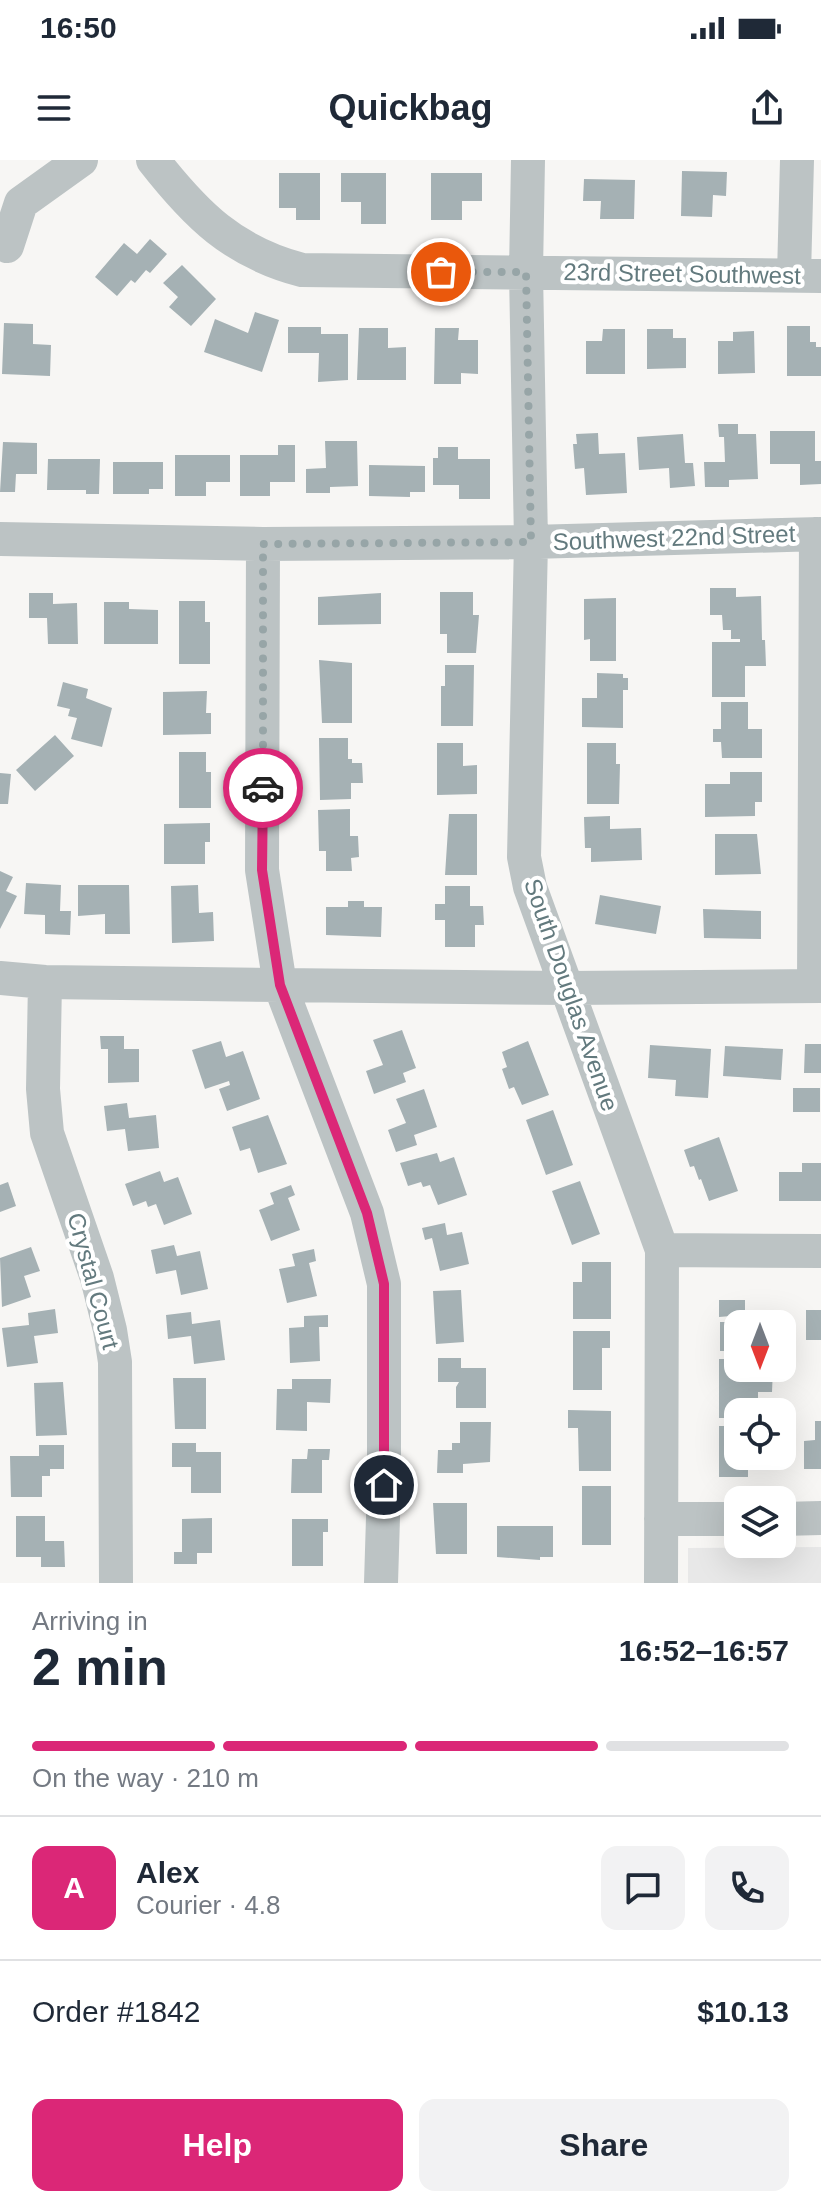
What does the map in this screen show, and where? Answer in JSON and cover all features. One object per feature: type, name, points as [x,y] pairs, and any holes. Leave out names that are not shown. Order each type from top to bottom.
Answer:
[{"type":"street","points":[[7,246],[21,203],[81,160]]},
{"type":"street","name":"23rd Street Southwest","points":[[153,160],[182,198],[204,220],[239,246],[285,266],[328,272],[808,276]]},
{"type":"street","name":"South Douglas Avenue","points":[[528,160],[526,272],[531,542],[524,857],[530,887],[662,1250],[661,1583]]},
{"type":"street","points":[[797,160],[808,276]]},
{"type":"street","points":[[0,978],[45,982],[567,988],[818,986],[818,534]]},
{"type":"street","name":"Southwest 22nd Street","points":[[0,539],[263,544],[531,542],[818,534]]},
{"type":"street","points":[[263,544],[262,870],[280,985],[367,1213],[384,1284],[381,1583]]},
{"type":"street","name":"Crystal Court","points":[[45,982],[43,1089],[47,1133],[97,1278],[115,1362],[116,1583]]},
{"type":"street","points":[[662,1250],[821,1251]]},
{"type":"street","points":[[796,1519],[821,1518]]},
{"type":"street","points":[[661,1519],[724,1519]]},
{"type":"shaded area","points":[[796,1547],[821,1547],[821,1583],[688,1583],[688,1548],[724,1548],[724,1558],[796,1558]]},
{"type":"building","points":[[682,171],[727,172],[726,196],[713,195],[712,217],[681,216]]},
{"type":"building","points":[[279,173],[320,173],[320,220],[296,220],[296,208],[279,208]]},
{"type":"building","points":[[341,173],[386,173],[386,224],[361,224],[361,202],[341,202]]},
{"type":"building","points":[[431,173],[482,173],[482,201],[462,201],[462,220],[431,220]]},
{"type":"building","points":[[584,179],[635,180],[634,219],[600,219],[601,201],[583,201]]},
{"type":"building","points":[[150,239],[167,254],[150,273],[146,270],[135,283],[131,280],[117,296],[95,277],[124,243],[137,254]]},
{"type":"building","points":[[182,265],[216,299],[191,326],[169,307],[178,297],[163,283]]},
{"type":"building","points":[[255,312],[279,320],[262,372],[204,352],[215,319],[248,333]]},
{"type":"building","points":[[4,323],[33,324],[33,344],[51,345],[50,376],[2,374]]},
{"type":"building","points":[[787,326],[810,326],[810,342],[816,342],[816,347],[821,347],[821,376],[787,376]]},
{"type":"building","points":[[288,327],[321,327],[321,334],[348,334],[348,380],[318,382],[319,353],[288,353]]},
{"type":"building","points":[[359,328],[388,328],[388,348],[406,347],[406,380],[357,380]]},
{"type":"building","points":[[435,328],[459,328],[458,340],[478,340],[478,374],[461,373],[461,384],[434,384]]},
{"type":"building","points":[[603,329],[625,329],[625,374],[586,374],[586,341],[602,341]]},
{"type":"building","points":[[647,329],[673,329],[673,338],[686,338],[686,368],[647,369]]},
{"type":"building","points":[[754,331],[755,373],[718,374],[718,341],[733,341],[733,332]]},
{"type":"building","points":[[718,424],[738,424],[738,434],[756,434],[758,479],[729,480],[729,487],[705,487],[704,462],[725,462],[724,437],[719,437]]},
{"type":"building","points":[[770,431],[815,431],[815,461],[821,461],[821,484],[800,485],[800,464],[770,464]]},
{"type":"building","points":[[598,433],[599,454],[625,453],[627,493],[586,495],[584,468],[575,469],[573,444],[577,444],[576,434]]},
{"type":"building","points":[[683,434],[685,463],[693,463],[695,486],[670,488],[669,468],[639,470],[637,437]]},
{"type":"building","points":[[325,441],[357,441],[358,486],[330,487],[330,493],[306,493],[306,469],[326,468]]},
{"type":"building","points":[[3,442],[37,443],[37,474],[16,474],[15,492],[0,492]]},
{"type":"building","points":[[278,445],[295,445],[295,482],[270,482],[270,496],[240,496],[240,455],[278,455]]},
{"type":"building","points":[[438,447],[458,447],[458,459],[490,459],[490,499],[459,499],[459,485],[433,485],[433,458],[438,458]]},
{"type":"building","points":[[175,455],[230,455],[230,482],[206,482],[206,496],[175,496]]},
{"type":"building","points":[[48,459],[100,459],[99,494],[86,494],[86,490],[47,490]]},
{"type":"building","points":[[113,462],[163,462],[163,489],[149,489],[149,494],[113,494]]},
{"type":"building","points":[[369,465],[425,466],[425,492],[410,492],[410,497],[369,496]]},
{"type":"building","points":[[710,588],[736,588],[736,597],[761,596],[766,666],[745,666],[745,697],[712,697],[712,642],[740,642],[740,639],[731,639],[731,630],[723,630],[722,615],[710,615]]},
{"type":"building","points":[[440,592],[473,592],[473,615],[479,615],[476,653],[447,653],[447,634],[440,634]]},
{"type":"building","points":[[29,593],[53,593],[53,604],[77,603],[78,644],[48,644],[47,618],[29,618]]},
{"type":"building","points":[[381,593],[381,624],[318,625],[318,597]]},
{"type":"building","points":[[616,598],[616,661],[590,661],[590,639],[584,640],[584,599]]},
{"type":"building","points":[[179,601],[205,601],[205,622],[210,622],[210,664],[179,664]]},
{"type":"building","points":[[104,602],[129,602],[129,609],[158,610],[158,644],[104,644]]},
{"type":"building","points":[[319,660],[352,663],[352,723],[322,723]]},
{"type":"building","points":[[445,665],[474,665],[473,726],[441,726],[441,686],[445,686]]},
{"type":"building","points":[[597,673],[623,674],[623,678],[628,678],[628,690],[623,690],[623,728],[582,727],[582,698],[597,698]]},
{"type":"building","points":[[63,682],[88,689],[86,698],[112,708],[102,747],[71,739],[77,718],[68,716],[70,709],[57,706]]},
{"type":"building","points":[[207,691],[206,713],[211,713],[211,734],[163,735],[163,692]]},
{"type":"building","points":[[721,702],[748,702],[748,729],[762,729],[762,758],[722,758],[721,742],[713,742],[713,729],[721,729]]},
{"type":"building","points":[[55,735],[74,756],[35,791],[16,770]]},
{"type":"building","points":[[319,738],[348,738],[348,759],[352,759],[352,763],[362,763],[363,783],[351,783],[351,799],[320,800]]},
{"type":"building","points":[[437,743],[463,743],[463,766],[477,765],[477,794],[437,795]]},
{"type":"building","points":[[587,743],[616,743],[616,764],[620,764],[619,804],[587,804]]},
{"type":"building","points":[[179,752],[206,752],[206,772],[211,772],[211,808],[179,808]]},
{"type":"building","points":[[730,772],[762,772],[762,802],[755,802],[755,816],[705,817],[705,784],[730,784]]},
{"type":"building","points":[[0,773],[11,774],[8,804],[0,804]]},
{"type":"building","points":[[350,809],[350,836],[358,836],[359,857],[351,858],[352,871],[326,871],[326,851],[319,851],[318,810]]},
{"type":"building","points":[[449,814],[477,814],[477,875],[445,875]]},
{"type":"building","points":[[610,816],[610,829],[641,828],[642,860],[591,862],[591,848],[585,848],[584,817]]},
{"type":"building","points":[[210,823],[210,842],[205,842],[205,864],[164,864],[164,824]]},
{"type":"building","points":[[715,834],[757,834],[761,874],[715,875]]},
{"type":"building","points":[[0,871],[13,877],[6,891],[17,896],[0,929]]},
{"type":"building","points":[[26,883],[61,885],[60,911],[71,911],[70,935],[45,934],[45,915],[24,914]]},
{"type":"building","points":[[78,885],[129,885],[130,934],[105,934],[105,914],[78,916]]},
{"type":"building","points":[[198,885],[199,913],[213,912],[214,941],[172,943],[171,886]]},
{"type":"building","points":[[445,886],[470,886],[470,906],[483,906],[484,925],[475,925],[475,947],[445,947],[445,920],[435,920],[435,904],[445,904]]},
{"type":"building","points":[[600,895],[661,906],[656,934],[595,924]]},
{"type":"building","points":[[348,901],[364,901],[364,907],[382,907],[381,937],[326,935],[326,907],[348,907]]},
{"type":"building","points":[[703,909],[761,911],[761,939],[704,938]]},
{"type":"building","points":[[402,1030],[416,1068],[403,1073],[406,1082],[374,1094],[366,1071],[383,1065],[373,1040]]},
{"type":"building","points":[[100,1036],[124,1036],[124,1049],[139,1049],[139,1082],[108,1083],[108,1049],[101,1049]]},
{"type":"building","points":[[221,1041],[226,1057],[243,1051],[260,1099],[227,1111],[219,1089],[230,1085],[229,1081],[205,1089],[192,1050]]},
{"type":"building","points":[[528,1041],[549,1095],[522,1105],[514,1087],[509,1089],[502,1069],[507,1067],[502,1052]]},
{"type":"building","points":[[805,1044],[821,1044],[821,1073],[804,1073]]},
{"type":"building","points":[[650,1045],[711,1049],[708,1098],[675,1096],[676,1080],[648,1078]]},
{"type":"building","points":[[725,1046],[783,1049],[781,1080],[723,1076]]},
{"type":"building","points":[[793,1088],[820,1088],[820,1112],[793,1112]]},
{"type":"building","points":[[424,1089],[437,1127],[414,1135],[417,1145],[396,1152],[388,1130],[406,1123],[396,1099]]},
{"type":"building","points":[[127,1103],[129,1118],[156,1115],[159,1148],[128,1151],[125,1129],[107,1131],[104,1106]]},
{"type":"building","points":[[553,1110],[573,1165],[546,1175],[526,1120]]},
{"type":"building","points":[[268,1115],[287,1164],[258,1173],[250,1148],[240,1151],[232,1127]]},
{"type":"building","points":[[719,1137],[738,1191],[709,1201],[701,1179],[694,1166],[690,1167],[684,1150]]},
{"type":"building","points":[[437,1153],[440,1162],[454,1157],[467,1195],[438,1205],[430,1185],[423,1187],[421,1182],[408,1186],[400,1163]]},
{"type":"building","points":[[802,1163],[821,1163],[821,1201],[779,1201],[779,1172],[802,1172]]},
{"type":"building","points":[[160,1171],[164,1182],[178,1177],[192,1214],[164,1225],[156,1204],[148,1207],[146,1201],[133,1206],[125,1184]]},
{"type":"building","points":[[580,1181],[600,1234],[572,1245],[552,1191]]},
{"type":"building","points":[[8,1182],[16,1206],[0,1212],[0,1185]]},
{"type":"building","points":[[291,1185],[295,1195],[288,1198],[300,1230],[271,1241],[259,1210],[274,1204],[270,1193]]},
{"type":"building","points":[[445,1223],[447,1235],[462,1232],[469,1264],[440,1271],[432,1238],[425,1240],[422,1228]]},
{"type":"building","points":[[174,1245],[177,1256],[200,1251],[208,1289],[181,1295],[176,1270],[156,1274],[151,1250]]},
{"type":"building","points":[[31,1247],[40,1271],[24,1276],[31,1297],[2,1307],[0,1258]]},
{"type":"building","points":[[314,1249],[316,1261],[309,1263],[317,1296],[287,1303],[279,1269],[295,1266],[292,1254]]},
{"type":"building","points":[[582,1262],[611,1262],[611,1319],[573,1319],[573,1282],[582,1282]]},
{"type":"building","points":[[461,1290],[464,1342],[436,1344],[433,1291]]},
{"type":"building","points":[[719,1300],[745,1300],[745,1310],[724,1310],[724,1317],[719,1317]]},
{"type":"building","points":[[55,1309],[58,1333],[34,1336],[38,1363],[7,1367],[2,1328],[29,1325],[28,1313]]},
{"type":"building","points":[[806,1310],[821,1310],[821,1340],[806,1340]]},
{"type":"building","points":[[191,1312],[192,1324],[220,1320],[225,1360],[194,1364],[191,1336],[168,1339],[166,1315]]},
{"type":"building","points":[[328,1315],[328,1327],[319,1327],[320,1361],[290,1363],[289,1328],[304,1327],[304,1316]]},
{"type":"building","points":[[720,1322],[724,1322],[724,1351],[720,1351]]},
{"type":"building","points":[[573,1331],[610,1331],[610,1348],[602,1348],[602,1390],[573,1390]]},
{"type":"building","points":[[438,1358],[461,1358],[461,1368],[486,1368],[486,1408],[456,1408],[456,1387],[459,1382],[438,1382]]},
{"type":"building","points":[[719,1359],[724,1359],[724,1382],[772,1382],[772,1392],[758,1392],[758,1398],[724,1398],[724,1418],[719,1418]]},
{"type":"building","points":[[173,1378],[206,1378],[206,1429],[175,1429]]},
{"type":"building","points":[[292,1379],[331,1379],[330,1403],[307,1402],[307,1431],[276,1430],[277,1389],[292,1389]]},
{"type":"building","points":[[63,1382],[67,1435],[36,1436],[34,1383]]},
{"type":"building","points":[[568,1410],[611,1411],[611,1471],[579,1471],[578,1428],[568,1428]]},
{"type":"building","points":[[815,1421],[821,1421],[821,1469],[804,1469],[804,1441],[815,1440]]},
{"type":"building","points":[[460,1422],[491,1422],[490,1462],[463,1464],[463,1473],[437,1473],[438,1450],[452,1450],[452,1443],[460,1443]]},
{"type":"building","points":[[719,1426],[724,1426],[724,1470],[748,1470],[748,1477],[719,1477]]},
{"type":"building","points":[[172,1443],[196,1443],[196,1452],[221,1452],[221,1493],[191,1493],[191,1467],[172,1467]]},
{"type":"building","points":[[39,1445],[64,1445],[64,1469],[50,1469],[50,1476],[42,1476],[42,1497],[11,1497],[10,1456],[39,1456]]},
{"type":"building","points":[[308,1449],[330,1449],[329,1460],[322,1460],[322,1493],[291,1493],[292,1459],[307,1459]]},
{"type":"building","points":[[582,1486],[611,1486],[611,1545],[582,1545]]},
{"type":"building","points":[[433,1503],[467,1503],[467,1554],[436,1554]]},
{"type":"building","points":[[16,1516],[45,1516],[45,1541],[64,1541],[65,1567],[41,1567],[41,1557],[16,1557]]},
{"type":"building","points":[[212,1518],[212,1553],[197,1553],[197,1564],[174,1564],[174,1552],[182,1552],[182,1519]]},
{"type":"building","points":[[292,1519],[328,1519],[328,1532],[323,1532],[323,1566],[292,1566]]},
{"type":"building","points":[[497,1526],[553,1526],[553,1557],[540,1557],[540,1560],[497,1557]]},
{"type":"way so far","points":[[263,788],[263,544],[531,542],[526,272],[441,272]]},
{"type":"route","points":[[263,788],[262,870],[280,985],[367,1213],[384,1284],[384,1485]]}]
